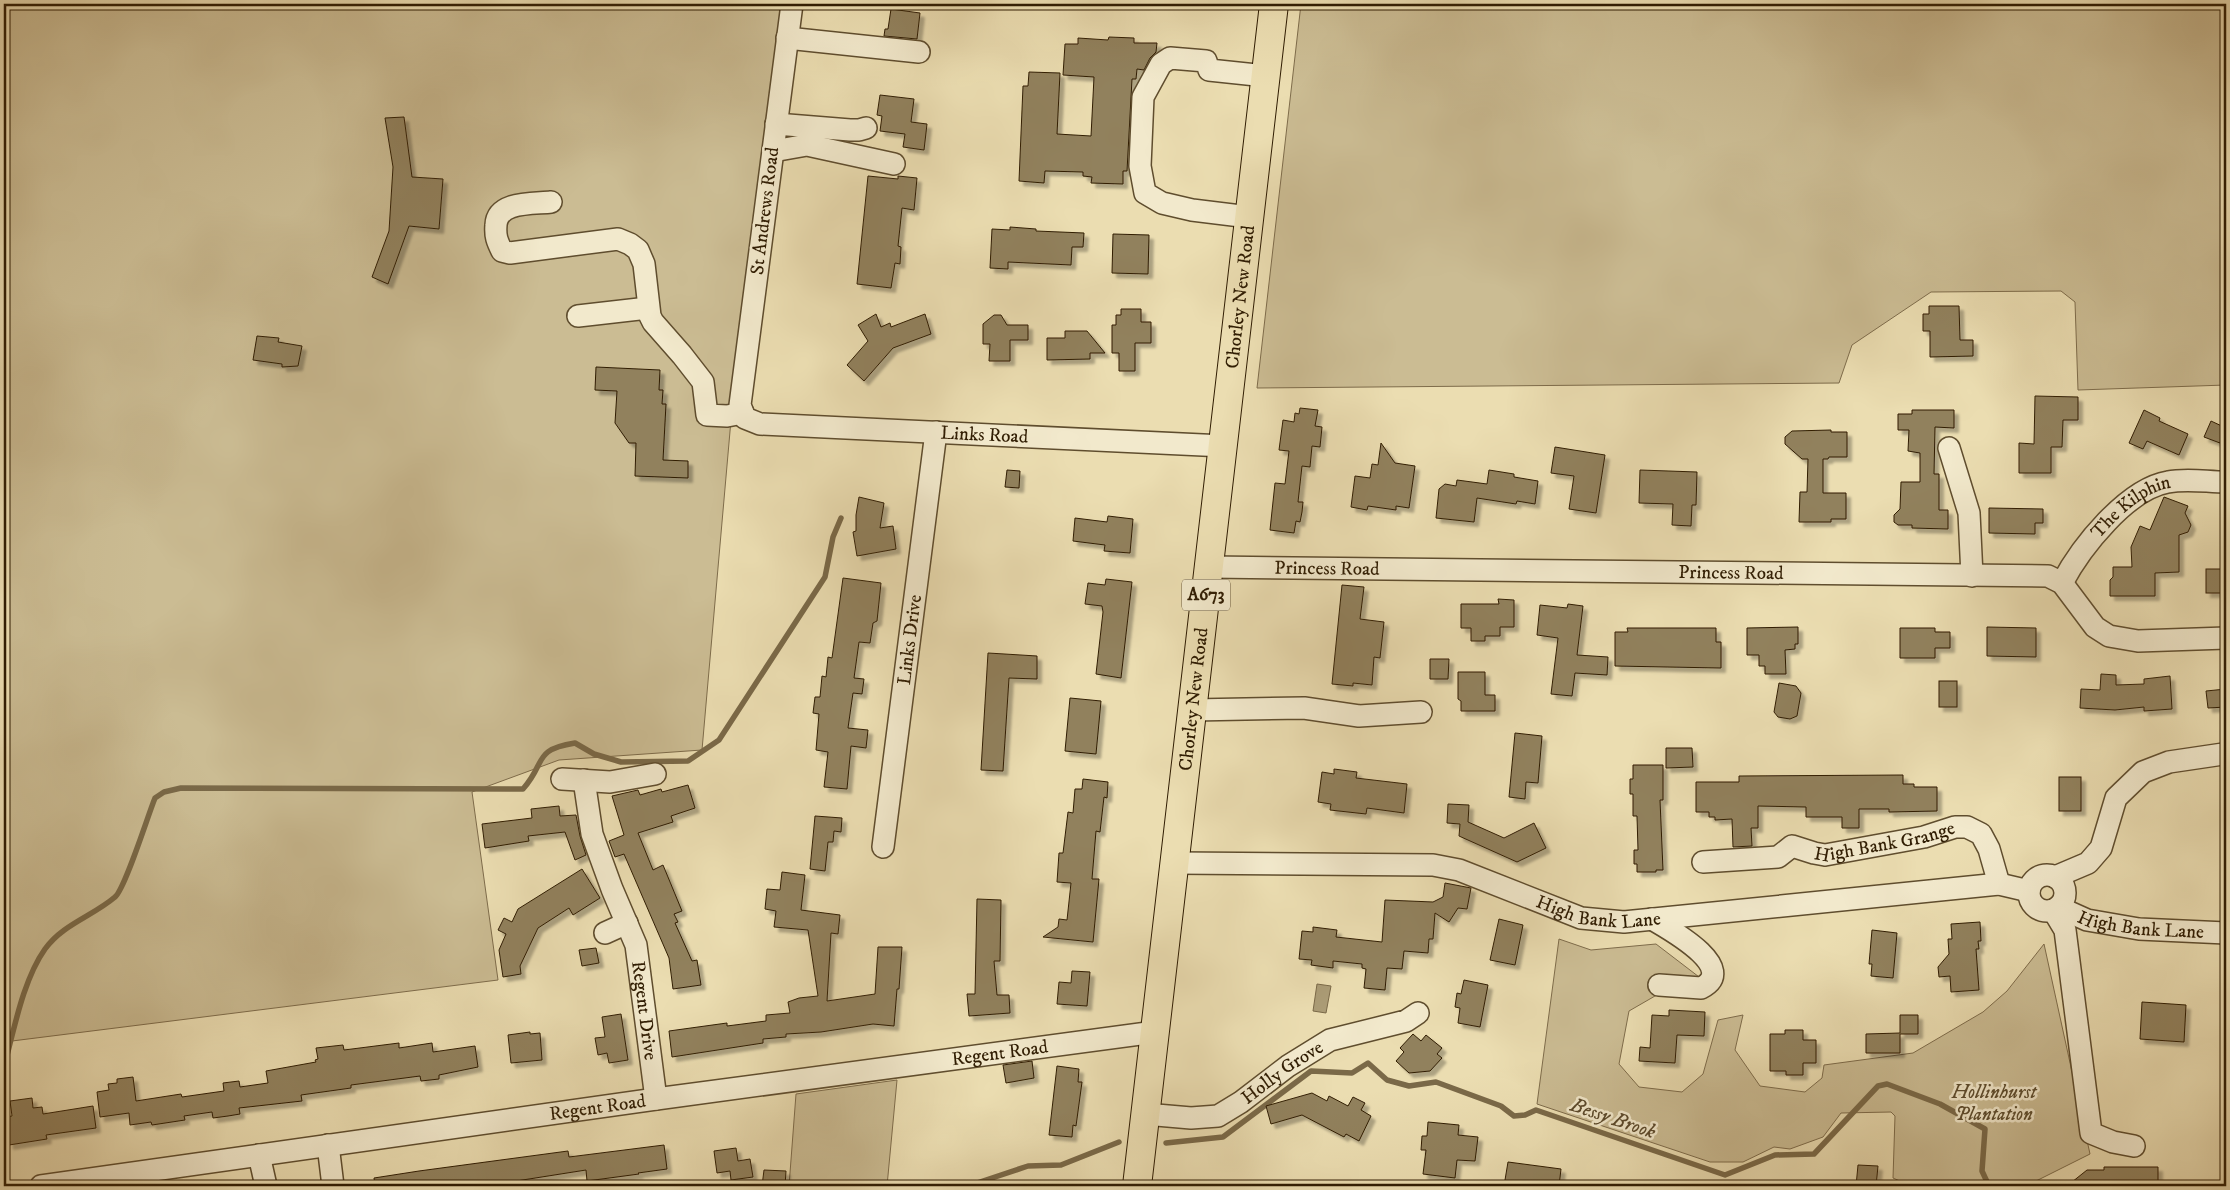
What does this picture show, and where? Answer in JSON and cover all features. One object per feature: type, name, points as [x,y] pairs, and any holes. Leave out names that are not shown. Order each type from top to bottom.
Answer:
[{"type":"highway","name":"Chorley New Road","points":[[1137,1186],[1274,4]]},
{"type":"street","name":"St Andrews Road","points":[[744,416],[740,405],[792,4]]},
{"type":"street","points":[[787,38],[919,52]]},
{"type":"street","points":[[1249,217],[1192,210],[1162,204],[1145,193],[1140,166],[1143,97],[1161,64],[1170,58],[1206,61],[1209,70],[1266,76]]},
{"type":"street","points":[[776,124],[850,130],[866,128]]},
{"type":"street","points":[[773,151],[807,145],[894,164]]},
{"type":"street","points":[[551,202],[505,208],[496,218],[495,239],[502,251],[510,253],[618,239],[638,250],[644,264],[648,308],[653,322],[703,382],[707,415],[744,416]]},
{"type":"street","points":[[578,316],[648,308]]},
{"type":"street","name":"Links Road","points":[[744,416],[760,424],[1224,446]]},
{"type":"street","name":"Links Drive","points":[[883,847],[936,432]]},
{"type":"street","points":[[1949,448],[1969,512],[1972,576]]},
{"type":"street","name":"The Kilphin","points":[[2062,583],[2074,560],[2136,494],[2154,485],[2170,481],[2226,482]]},
{"type":"street","name":"Princess Road","points":[[1209,567],[2048,576],[2062,583]]},
{"type":"street","points":[[2062,583],[2095,627],[2109,636],[2138,641],[2226,638]]},
{"type":"street","points":[[1192,710],[1304,708],[1359,716],[1421,712]]},
{"type":"street","points":[[2029,891],[2031,885],[2038,877],[2044,875],[2056,877],[2088,864],[2101,848],[2116,798],[2143,772],[2169,762],[2223,754]]},
{"type":"street","points":[[562,779],[610,782],[655,774]]},
{"type":"street","name":"Regent Drive","points":[[584,780],[592,834],[612,889],[636,945],[656,1099]]},
{"type":"street","name":"High Bank Grange","points":[[1703,862],[1778,857],[1792,846],[1825,855],[1924,837],[1955,828],[1968,827],[1981,834],[1989,849],[1999,884]]},
{"type":"street","name":"High Bank Lane","points":[[1175,863],[1433,865],[1459,870],[1581,918],[1624,922],[1999,884],[2029,891],[2032,902],[2041,910],[2055,908],[2087,920],[2139,929],[2226,932]]},
{"type":"street","name":"High Bank Lane","points":[[2055,908],[2064,897],[2063,886],[2056,877]]},
{"type":"street","points":[[2055,908],[2065,930],[2091,1133],[2097,1137],[2134,1146]]},
{"type":"street","points":[[1652,919],[1697,949],[1709,962],[1712,969],[1710,980],[1701,988],[1659,984]]},
{"type":"street","points":[[605,933],[627,923]]},
{"type":"street","name":"Holly Grove","points":[[1145,1114],[1191,1118],[1218,1116],[1241,1102],[1288,1066],[1330,1040],[1406,1021],[1421,1010]]},
{"type":"street","name":"Regent Road","points":[[41,1186],[656,1099],[1155,1032]]},
{"type":"street","points":[[328,1145],[333,1186]]},
{"type":"street","points":[[259,1155],[266,1186]]},
{"type":"green space","points":[[4,4],[782,4],[731,420],[702,750],[559,760],[472,792],[498,980],[4,1042]]},
{"type":"green space","points":[[1301,4],[2226,4],[2226,385],[2078,390],[2075,302],[2061,291],[1931,292],[1852,345],[1839,383],[1257,388]]},
{"type":"green space","name":"Hollinhurst Plantation","points":[[1559,939],[1591,950],[1656,944],[1703,980],[1655,996],[1629,1011],[1619,1064],[1639,1087],[1682,1092],[1703,1074],[1718,1020],[1743,1015],[1735,1050],[1760,1086],[1805,1092],[1822,1078],[1824,1065],[1913,1053],[1983,1012],[2007,991],[2044,944],[2090,1154],[2026,1186],[1911,1186],[1893,1178],[1895,1116],[1891,1112],[1841,1113],[1823,1137],[1790,1149],[1774,1147],[1743,1162],[1710,1162],[1537,1104]]},
{"type":"green space","points":[[897,1080],[887,1186],[789,1186],[796,1094]]},
{"type":"shaded area","points":[[1317,984],[1331,986],[1326,1013],[1313,1011]]},
{"type":"building","points":[[891,9],[920,13],[917,39],[884,36],[885,29],[888,29]]},
{"type":"building","points":[[1109,37],[1134,38],[1134,43],[1157,43],[1156,52],[1150,58],[1144,70],[1137,69],[1136,79],[1132,79],[1127,171],[1123,171],[1123,184],[1091,183],[1092,177],[1083,176],[1083,172],[1045,171],[1044,183],[1019,181],[1023,86],[1028,86],[1029,72],[1060,73],[1057,134],[1091,136],[1094,77],[1063,75],[1065,44],[1078,44],[1078,38],[1108,40]]},
{"type":"building","points":[[880,95],[914,99],[911,122],[927,124],[924,150],[903,147],[905,134],[880,131],[882,116],[877,115]]},
{"type":"building","points":[[404,117],[412,177],[443,179],[439,229],[409,226],[388,284],[372,277],[389,231],[393,167],[385,118]]},
{"type":"building","points":[[868,176],[898,179],[898,176],[917,178],[914,210],[902,208],[898,246],[901,247],[900,264],[895,263],[891,288],[857,284]]},
{"type":"building","points":[[1010,227],[1036,229],[1036,231],[1084,233],[1083,247],[1072,247],[1071,265],[1008,262],[1008,269],[990,268],[992,229],[1010,230]]},
{"type":"building","points":[[1113,234],[1149,235],[1148,274],[1112,273]]},
{"type":"building","points":[[1929,306],[1959,306],[1960,340],[1973,340],[1973,356],[1930,357],[1930,331],[1923,331],[1923,314],[1929,314]]},
{"type":"building","points":[[1121,309],[1141,309],[1141,322],[1151,322],[1151,343],[1135,343],[1135,371],[1119,371],[1119,353],[1112,353],[1112,325],[1116,325],[1116,315],[1121,315]]},
{"type":"building","points":[[876,314],[881,327],[890,323],[891,327],[925,314],[931,334],[893,348],[864,381],[847,365],[868,341],[858,325]]},
{"type":"building","points":[[994,315],[1001,315],[1007,325],[1028,325],[1028,340],[1010,340],[1010,361],[989,361],[990,344],[983,344],[983,324]]},
{"type":"building","points":[[1065,331],[1087,331],[1105,353],[1090,353],[1090,359],[1047,360],[1047,338],[1065,338]]},
{"type":"building","points":[[257,336],[279,338],[278,342],[302,346],[298,366],[282,367],[282,364],[253,360]]},
{"type":"building","points":[[596,367],[660,370],[659,390],[663,390],[662,404],[666,404],[663,460],[688,461],[688,478],[635,476],[636,443],[629,443],[615,423],[617,391],[595,390]]},
{"type":"building","points":[[2035,396],[2078,397],[2078,420],[2063,420],[2062,447],[2051,447],[2051,473],[2019,473],[2019,443],[2034,444]]},
{"type":"building","points":[[1300,408],[1318,410],[1315,426],[1322,427],[1320,447],[1312,446],[1310,467],[1302,466],[1298,502],[1303,502],[1302,512],[1300,522],[1296,521],[1294,533],[1270,530],[1275,483],[1285,484],[1289,451],[1279,450],[1283,420],[1294,422],[1295,413],[1299,414]]},
{"type":"building","points":[[1912,410],[1954,410],[1954,428],[1935,427],[1934,474],[1939,474],[1939,510],[1948,510],[1948,529],[1912,528],[1912,525],[1898,525],[1894,522],[1894,515],[1900,509],[1901,482],[1920,482],[1920,453],[1908,451],[1909,430],[1898,430],[1898,414],[1912,414]]},
{"type":"building","points":[[2144,410],[2160,418],[2159,421],[2188,434],[2179,455],[2147,441],[2143,449],[2129,443]]},
{"type":"building","points":[[2211,421],[2226,428],[2220,443],[2204,437]]},
{"type":"building","points":[[1831,430],[1831,432],[1847,432],[1847,457],[1823,459],[1823,493],[1846,493],[1846,519],[1831,519],[1831,522],[1799,522],[1800,492],[1807,492],[1808,459],[1802,459],[1785,444],[1785,437],[1792,431]]},
{"type":"building","points":[[1381,443],[1395,463],[1415,466],[1409,508],[1396,506],[1396,510],[1368,506],[1367,510],[1351,507],[1355,476],[1370,478],[1372,464],[1378,465]]},
{"type":"building","points":[[1555,447],[1605,455],[1596,513],[1569,509],[1574,476],[1551,473]]},
{"type":"building","points":[[1007,470],[1020,471],[1019,488],[1005,487]]},
{"type":"building","points":[[1489,470],[1514,474],[1514,477],[1538,481],[1535,504],[1517,501],[1516,504],[1477,498],[1474,522],[1436,518],[1439,489],[1445,484],[1456,486],[1457,480],[1487,484]]},
{"type":"building","points":[[1640,470],[1697,472],[1696,505],[1692,505],[1691,526],[1672,525],[1673,504],[1639,503]]},
{"type":"building","points":[[859,497],[884,503],[880,528],[893,526],[896,549],[857,556],[853,532],[856,531]]},
{"type":"building","points":[[2164,497],[2188,506],[2185,513],[2191,525],[2188,532],[2179,535],[2179,572],[2155,573],[2155,596],[2110,596],[2110,580],[2113,577],[2113,567],[2132,567],[2131,547],[2140,526],[2150,530]]},
{"type":"building","points":[[1989,508],[2043,509],[2043,523],[2035,523],[2035,534],[1989,533]]},
{"type":"building","points":[[1108,516],[1133,519],[1130,553],[1104,551],[1105,545],[1073,541],[1075,518],[1107,522]]},
{"type":"building","points":[[2206,569],[2226,569],[2226,593],[2206,593]]},
{"type":"building","points":[[843,578],[881,583],[877,621],[873,623],[870,643],[859,642],[854,678],[864,679],[862,694],[853,693],[848,728],[868,730],[866,748],[851,746],[847,789],[824,787],[828,752],[816,750],[819,714],[813,713],[815,697],[820,697],[822,676],[826,677],[828,657],[832,658]]},
{"type":"building","points":[[1106,579],[1132,582],[1121,678],[1096,674],[1103,612],[1102,606],[1085,604],[1088,583],[1105,585]]},
{"type":"building","points":[[1342,585],[1364,587],[1360,619],[1384,622],[1380,658],[1374,657],[1372,685],[1353,683],[1353,686],[1332,684]]},
{"type":"building","points":[[1498,599],[1514,600],[1514,627],[1500,627],[1500,636],[1485,636],[1485,641],[1471,641],[1471,628],[1461,628],[1461,604],[1499,604]]},
{"type":"building","points":[[1568,604],[1583,606],[1577,655],[1608,657],[1607,675],[1575,673],[1572,696],[1551,694],[1558,638],[1537,635],[1540,605],[1567,608]]},
{"type":"building","points":[[1798,627],[1798,644],[1795,644],[1795,649],[1785,650],[1786,674],[1765,674],[1765,666],[1759,666],[1759,655],[1747,655],[1747,628]]},
{"type":"building","points":[[1987,627],[2036,628],[2036,657],[1987,656]]},
{"type":"building","points":[[1627,628],[1716,628],[1716,642],[1721,642],[1721,668],[1615,666],[1615,632],[1628,632]]},
{"type":"building","points":[[1900,628],[1935,628],[1935,632],[1950,632],[1950,648],[1935,648],[1935,658],[1900,658]]},
{"type":"building","points":[[988,653],[1037,656],[1037,679],[1009,678],[1003,771],[981,770]]},
{"type":"building","points":[[1430,659],[1449,659],[1448,679],[1430,679]]},
{"type":"building","points":[[1458,672],[1485,672],[1485,695],[1495,695],[1495,711],[1461,711],[1461,701],[1458,699]]},
{"type":"building","points":[[2101,674],[2116,675],[2116,685],[2144,684],[2144,679],[2170,676],[2172,709],[2144,711],[2144,707],[2115,710],[2080,708],[2081,689],[2100,690]]},
{"type":"building","points":[[1939,681],[1957,681],[1957,707],[1939,707]]},
{"type":"building","points":[[1779,683],[1796,686],[1801,693],[1797,716],[1790,719],[1778,717],[1774,712]]},
{"type":"building","points":[[2226,689],[2226,707],[2208,708],[2206,691]]},
{"type":"building","points":[[1070,698],[1101,701],[1096,754],[1065,751]]},
{"type":"building","points":[[1515,733],[1542,736],[1538,783],[1526,782],[1525,799],[1509,797]]},
{"type":"building","points":[[1666,748],[1692,748],[1693,767],[1666,768]]},
{"type":"building","points":[[1633,765],[1663,765],[1663,800],[1660,800],[1663,870],[1656,870],[1656,872],[1637,872],[1637,864],[1634,864],[1634,850],[1638,850],[1637,816],[1633,816],[1633,794],[1630,794],[1630,779],[1633,779]]},
{"type":"building","points":[[1334,769],[1357,772],[1356,778],[1407,784],[1404,813],[1367,808],[1366,814],[1330,810],[1331,804],[1318,802],[1322,772],[1334,774]]},
{"type":"building","points":[[1903,775],[1903,784],[1914,784],[1914,787],[1937,787],[1937,811],[1889,812],[1889,809],[1859,809],[1859,828],[1842,828],[1842,817],[1806,817],[1806,807],[1758,806],[1758,828],[1751,828],[1752,846],[1733,847],[1732,819],[1715,820],[1715,817],[1709,817],[1709,812],[1696,812],[1696,782],[1739,782],[1739,776]]},
{"type":"building","points":[[2059,777],[2081,777],[2081,811],[2059,811]]},
{"type":"building","points":[[1083,779],[1108,782],[1107,798],[1104,797],[1100,832],[1096,831],[1092,879],[1099,879],[1093,942],[1043,937],[1058,927],[1059,919],[1067,920],[1071,883],[1057,882],[1059,853],[1063,853],[1068,812],[1073,813],[1075,789],[1082,789]]},
{"type":"building","points":[[688,785],[695,808],[671,816],[673,822],[638,833],[653,870],[663,865],[682,911],[674,914],[678,922],[675,923],[692,961],[697,960],[701,985],[673,989],[669,958],[624,854],[615,857],[609,841],[624,835],[612,796],[638,790],[640,795],[661,789],[662,792]]},
{"type":"building","points":[[1448,804],[1469,805],[1468,822],[1504,838],[1534,823],[1546,848],[1517,862],[1459,836],[1460,824],[1447,823]]},
{"type":"building","points":[[559,806],[560,816],[576,815],[586,855],[575,860],[565,832],[528,836],[529,841],[485,848],[482,824],[532,818],[531,809]]},
{"type":"building","points":[[815,816],[842,818],[841,832],[834,831],[833,842],[828,842],[825,871],[810,869]]},
{"type":"building","points":[[582,869],[600,898],[573,915],[569,908],[538,928],[520,966],[521,974],[503,977],[499,950],[506,934],[498,930],[504,918],[512,922],[518,909]]},
{"type":"building","points":[[782,872],[805,875],[801,910],[840,915],[838,934],[831,933],[827,1001],[875,994],[878,947],[902,947],[894,1026],[873,1024],[821,1032],[786,1034],[786,1037],[763,1039],[763,1043],[672,1057],[669,1031],[727,1023],[727,1026],[766,1021],[766,1015],[790,1013],[788,1002],[799,998],[818,996],[808,930],[774,927],[776,911],[765,909],[767,889],[780,890]]},
{"type":"building","points":[[1445,883],[1471,888],[1467,909],[1458,908],[1449,922],[1435,913],[1433,939],[1429,939],[1428,953],[1404,951],[1402,969],[1387,968],[1385,990],[1364,988],[1366,969],[1362,968],[1362,964],[1333,961],[1333,968],[1311,965],[1312,960],[1299,959],[1302,931],[1313,932],[1313,927],[1337,930],[1336,937],[1382,942],[1385,900],[1433,902],[1443,897]]},
{"type":"building","points":[[977,899],[1001,900],[1000,961],[994,961],[997,995],[1009,995],[1010,1013],[969,1016],[967,994],[975,994]]},
{"type":"building","points":[[1499,919],[1523,925],[1515,965],[1490,960]]},
{"type":"building","points":[[1980,922],[1981,941],[1978,941],[1979,949],[1976,949],[1979,990],[1951,992],[1950,976],[1939,977],[1938,967],[1949,954],[1948,939],[1952,939],[1951,924]]},
{"type":"building","points":[[1872,930],[1897,933],[1893,978],[1871,976],[1872,964],[1869,964]]},
{"type":"building","points":[[596,948],[599,963],[582,966],[579,950]]},
{"type":"building","points":[[1072,971],[1090,972],[1087,1006],[1057,1004],[1059,982],[1071,983]]},
{"type":"building","points":[[1464,980],[1488,985],[1480,1027],[1458,1023],[1460,1008],[1455,1007],[1457,993],[1461,994]]},
{"type":"building","points":[[2142,1002],[2186,1005],[2184,1042],[2140,1039]]},
{"type":"building","points":[[1669,1010],[1705,1012],[1704,1036],[1677,1035],[1675,1063],[1639,1061],[1640,1047],[1650,1048],[1652,1015],[1669,1016]]},
{"type":"building","points":[[621,1014],[628,1060],[609,1063],[607,1053],[598,1055],[595,1038],[605,1037],[602,1017]]},
{"type":"building","points":[[1900,1015],[1918,1015],[1918,1034],[1900,1034],[1900,1053],[1866,1053],[1866,1034],[1900,1033]]},
{"type":"building","points":[[1785,1030],[1803,1030],[1803,1040],[1816,1040],[1816,1063],[1803,1063],[1803,1075],[1786,1075],[1786,1071],[1770,1071],[1770,1034],[1785,1034]]},
{"type":"building","points":[[530,1032],[530,1034],[540,1033],[542,1060],[511,1063],[508,1035]]},
{"type":"building","points":[[1413,1034],[1421,1041],[1426,1035],[1442,1048],[1437,1054],[1442,1058],[1430,1071],[1409,1073],[1396,1061],[1404,1052],[1400,1048]]},
{"type":"building","points":[[399,1043],[399,1048],[432,1043],[433,1052],[475,1046],[478,1067],[439,1075],[439,1079],[421,1081],[420,1076],[351,1085],[351,1088],[301,1095],[302,1101],[239,1108],[240,1114],[213,1118],[212,1112],[184,1116],[185,1120],[152,1125],[151,1122],[130,1125],[129,1113],[100,1117],[97,1092],[109,1090],[108,1084],[117,1083],[117,1079],[133,1077],[136,1101],[181,1094],[182,1097],[224,1091],[223,1083],[239,1081],[240,1087],[268,1083],[266,1071],[316,1062],[315,1060],[318,1059],[316,1048],[343,1045],[344,1050]]},
{"type":"building","points":[[1032,1061],[1034,1078],[1006,1083],[1003,1065]]},
{"type":"building","points":[[1057,1066],[1079,1069],[1078,1082],[1082,1082],[1076,1126],[1073,1125],[1072,1137],[1049,1135]]},
{"type":"building","points":[[1312,1093],[1327,1101],[1329,1096],[1348,1106],[1353,1097],[1365,1103],[1361,1110],[1371,1116],[1359,1141],[1346,1134],[1344,1137],[1302,1115],[1271,1124],[1266,1106]]},
{"type":"building","points":[[32,1098],[33,1108],[42,1107],[43,1114],[93,1106],[96,1128],[46,1135],[47,1139],[9,1145],[5,1117],[12,1116],[10,1101]]},
{"type":"building","points":[[1428,1122],[1459,1125],[1458,1135],[1478,1137],[1475,1161],[1457,1160],[1455,1178],[1423,1174],[1426,1150],[1421,1150],[1422,1136],[1427,1136]]},
{"type":"building","points":[[664,1145],[667,1169],[639,1174],[587,1181],[586,1170],[510,1182],[510,1186],[375,1186],[374,1178],[419,1171],[568,1151],[569,1157]]},
{"type":"building","points":[[736,1148],[738,1161],[750,1159],[753,1177],[731,1180],[730,1171],[717,1173],[714,1151]]},
{"type":"building","points":[[1508,1162],[1561,1169],[1559,1186],[1504,1186]]},
{"type":"building","points":[[1858,1165],[1878,1166],[1876,1186],[1856,1186]]},
{"type":"building","points":[[2104,1167],[2158,1167],[2158,1186],[2067,1186],[2087,1170],[2104,1170]]},
{"type":"building","points":[[764,1170],[786,1171],[785,1186],[762,1186]]},
{"type":"waterway","points":[[4,1067],[20,1006],[37,961],[52,940],[60,933],[115,897],[130,867],[155,798],[164,792],[181,788],[523,789],[546,754],[552,749],[575,743],[594,754],[621,762],[688,761],[719,740],[825,577],[833,537],[841,518]]},
{"type":"waterway","name":"Bessy Brook","points":[[1166,1143],[1223,1137],[1311,1071],[1352,1073],[1368,1063],[1387,1080],[1409,1086],[1436,1082],[1501,1106],[1514,1116],[1525,1115],[1536,1110],[1725,1175],[1775,1155],[1814,1154],[1878,1086],[1887,1084],[1940,1104],[1985,1129],[1982,1171],[1989,1186]]},
{"type":"waterway","name":"Bessy Brook","points":[[968,1186],[1028,1166],[1061,1165],[1119,1142]]}]
